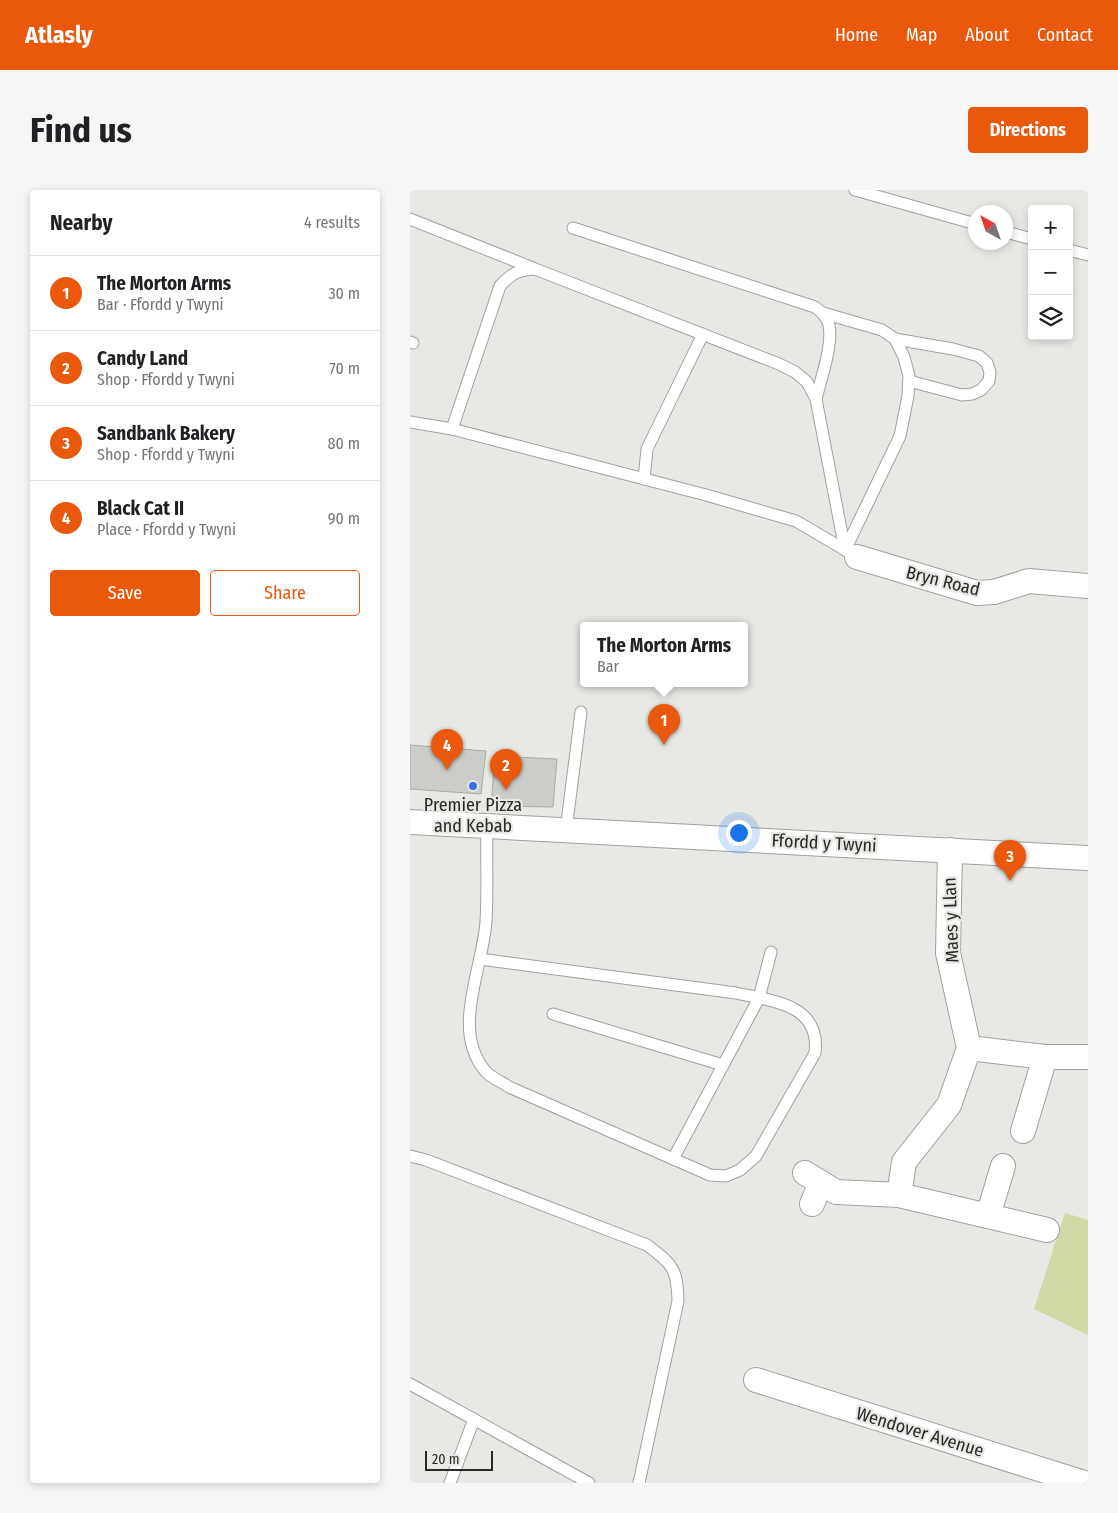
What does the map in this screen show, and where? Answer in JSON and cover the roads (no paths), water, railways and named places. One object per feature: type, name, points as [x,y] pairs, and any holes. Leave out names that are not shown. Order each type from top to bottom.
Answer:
[{"type":"street","name":"Bryn Road","points":[[851,554],[976,593],[994,592],[1029,581],[1088,586]]},
{"type":"street","name":"Ffordd y Twyni","points":[[410,822],[1088,858]]},
{"type":"street","name":"Maes y Llan","points":[[950,850],[948,953],[969,1048]]},
{"type":"street","points":[[899,1194],[904,1162],[949,1105],[969,1048],[1045,1057],[1088,1057]]},
{"type":"street","points":[[1023,1131],[1045,1057]]},
{"type":"street","points":[[988,1216],[1003,1166]]},
{"type":"street","points":[[812,1204],[813,1178],[836,1192],[899,1194],[1047,1230]]},
{"type":"street","name":"Wendover Avenue","points":[[756,1380],[1084,1483]]},
{"type":"lane","points":[[855,190],[968,222]]},
{"type":"lane","points":[[410,220],[779,364],[795,372],[807,382],[816,398],[851,554]]},
{"type":"lane","points":[[573,228],[882,330],[896,339],[953,349],[979,356],[987,363],[990,372],[989,381],[981,390],[972,394],[962,395],[909,381]]},
{"type":"lane","points":[[1013,234],[1028,238]]},
{"type":"lane","points":[[1073,251],[1088,255]]},
{"type":"lane","points":[[452,429],[500,286],[510,275],[522,270],[535,269]]},
{"type":"lane","points":[[816,398],[830,341],[829,324],[823,312]]},
{"type":"lane","points":[[644,479],[647,449],[703,334]]},
{"type":"lane","points":[[851,554],[900,436],[908,396],[909,376],[904,357],[896,339]]},
{"type":"lane","points":[[410,422],[452,429],[796,521],[851,554]]},
{"type":"lane","points":[[566,830],[581,712]]},
{"type":"lane","points":[[480,959],[727,991],[788,1005],[802,1014],[812,1024],[816,1040],[815,1052],[756,1156],[740,1170],[726,1176],[710,1175],[508,1086],[488,1074],[475,1056],[469,1036],[469,1016],[486,922],[487,826]]},
{"type":"lane","points":[[673,1159],[759,998],[771,952]]},
{"type":"lane","points":[[553,1014],[723,1065]]},
{"type":"lane","points":[[410,1156],[426,1160],[647,1245],[672,1267],[677,1280],[678,1301],[639,1483]]},
{"type":"lane","points":[[410,1384],[589,1483]]},
{"type":"lane","points":[[450,1483],[474,1419]]},
{"type":"place","name":"The Morton Arms","points":[[664,745]]},
{"type":"place","name":"Black Cat II","points":[[447,770]]},
{"type":"place","name":"Premier Pizza and Kebab","points":[[473,786]]},
{"type":"place","name":"Candy Land","points":[[506,790]]},
{"type":"place","name":"Sandbank Bakery","points":[[1010,881]]}]
